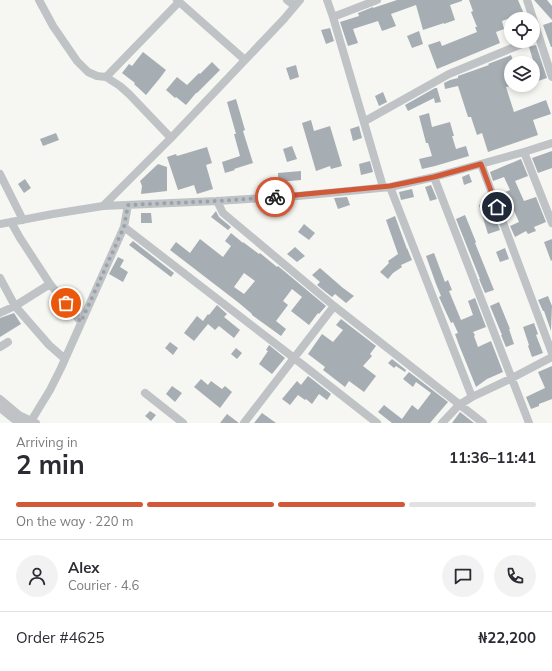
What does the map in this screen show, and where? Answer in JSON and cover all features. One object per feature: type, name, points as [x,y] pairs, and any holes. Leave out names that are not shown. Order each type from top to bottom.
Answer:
[{"type":"street","points":[[39,0],[53,26],[77,61],[88,72],[97,76],[106,77],[120,86],[171,138]]},
{"type":"street","points":[[103,206],[171,138],[284,19],[297,3],[287,0]]},
{"type":"street","points":[[327,0],[386,187],[472,397]]},
{"type":"street","points":[[333,17],[377,0]]},
{"type":"street","points":[[527,0],[530,12]]},
{"type":"street","points":[[106,77],[178,1],[244,60]]},
{"type":"street","points":[[364,121],[449,74],[512,48]]},
{"type":"street","points":[[540,48],[552,77]]},
{"type":"street","points":[[0,224],[103,206],[298,196],[386,187],[434,177],[552,143]]},
{"type":"street","points":[[524,152],[552,223]]},
{"type":"street","points":[[481,164],[552,353]]},
{"type":"street","points":[[0,174],[22,220]]},
{"type":"street","points":[[434,177],[529,423]]},
{"type":"street","points":[[217,201],[223,213],[334,306],[483,423]]},
{"type":"street","points":[[0,408],[16,420],[33,422],[65,359],[124,227],[128,205]]},
{"type":"street","points":[[11,222],[50,284],[81,322]]},
{"type":"street","points":[[124,227],[377,423]]},
{"type":"street","points":[[0,278],[15,306],[49,345],[65,359]]},
{"type":"street","points":[[0,313],[15,306],[50,284]]},
{"type":"street","points":[[244,423],[334,306]]},
{"type":"street","points":[[0,347],[8,342]]},
{"type":"street","points":[[442,423],[459,405],[472,397],[552,357]]},
{"type":"street","points":[[145,393],[183,423]]},
{"type":"street","points":[[0,399],[16,420]]},
{"type":"building","points":[[397,0],[462,1],[450,5],[455,20],[423,30],[416,5],[391,14],[396,26],[382,31],[378,21],[353,29],[358,43],[348,46],[340,22],[359,16],[358,13],[373,7]]},
{"type":"building","points":[[469,0],[518,0],[523,12],[504,12],[504,20],[502,21],[504,29],[496,32],[500,43],[437,69],[428,45],[440,41],[442,46],[477,32],[475,27],[477,27],[471,12],[473,11]]},
{"type":"building","points":[[534,0],[547,0],[552,6],[552,20]]},
{"type":"building","points":[[552,22],[552,47],[551,47],[543,25]]},
{"type":"building","points":[[330,28],[334,41],[326,44],[321,30]]},
{"type":"building","points":[[419,31],[423,44],[412,48],[407,36]]},
{"type":"building","points":[[529,48],[537,48],[540,56],[532,56]]},
{"type":"building","points":[[143,52],[166,70],[146,95],[134,84],[135,83],[122,73],[129,64],[132,66]]},
{"type":"building","points":[[540,57],[547,78],[540,80]]},
{"type":"building","points":[[504,58],[504,92],[508,92],[514,112],[546,100],[551,114],[533,120],[538,135],[488,152],[482,133],[477,135],[471,117],[468,117],[458,86],[445,89],[444,83],[458,78],[458,76],[489,65],[488,64]]},
{"type":"building","points":[[212,62],[220,70],[186,105],[166,90],[177,77],[187,85]]},
{"type":"building","points":[[296,65],[299,77],[290,80],[286,68]]},
{"type":"building","points":[[437,88],[441,102],[435,103],[434,98],[408,111],[405,105]]},
{"type":"building","points":[[383,92],[387,102],[379,106],[375,96]]},
{"type":"building","points":[[236,99],[245,130],[243,131],[253,163],[225,173],[222,162],[240,156],[234,134],[236,134],[227,102]]},
{"type":"building","points":[[429,113],[432,127],[450,122],[456,149],[466,146],[469,156],[422,169],[419,159],[432,156],[428,143],[426,143],[419,116]]},
{"type":"building","points":[[311,120],[314,131],[330,126],[342,166],[331,169],[330,166],[316,171],[302,123]]},
{"type":"building","points":[[359,126],[362,138],[353,141],[350,129]]},
{"type":"building","points":[[56,133],[59,140],[43,146],[40,139]]},
{"type":"building","points":[[292,146],[297,159],[287,162],[283,149]]},
{"type":"building","points":[[207,147],[212,163],[206,165],[213,189],[197,194],[194,185],[178,190],[167,157],[176,154],[177,156]]},
{"type":"building","points":[[552,151],[552,168],[538,173],[532,158]]},
{"type":"building","points":[[521,159],[528,176],[515,181],[524,201],[536,197],[546,222],[534,227],[536,231],[528,234],[526,231],[515,237],[510,226],[519,222],[510,202],[502,205],[498,195],[510,190],[504,177],[493,181],[490,172]]},
{"type":"building","points":[[370,161],[373,172],[361,175],[359,164]]},
{"type":"building","points":[[158,164],[167,167],[167,191],[141,194],[142,186],[140,181]]},
{"type":"building","points":[[301,171],[301,180],[278,182],[278,173]]},
{"type":"building","points":[[469,174],[472,182],[464,185],[462,177]]},
{"type":"building","points":[[25,179],[31,188],[24,193],[18,184]]},
{"type":"building","points":[[431,185],[437,199],[430,201],[425,187]]},
{"type":"building","points":[[412,189],[414,197],[401,200],[399,192]]},
{"type":"building","points":[[347,197],[350,205],[338,209],[334,198]]},
{"type":"building","points":[[489,201],[492,209],[490,210],[500,230],[488,234],[479,205]]},
{"type":"building","points":[[216,211],[219,217],[231,227],[228,230],[211,217]]},
{"type":"building","points":[[141,213],[151,213],[152,223],[141,223]]},
{"type":"building","points":[[465,215],[494,290],[485,293],[456,219]]},
{"type":"building","points":[[395,216],[412,260],[401,265],[402,267],[393,273],[388,279],[380,272],[389,263],[388,261],[398,254],[386,220]]},
{"type":"building","points":[[304,224],[315,233],[309,240],[298,232]]},
{"type":"building","points":[[231,233],[277,267],[278,266],[326,306],[319,314],[318,313],[309,325],[291,311],[302,297],[292,289],[283,301],[288,305],[276,321],[286,329],[281,336],[170,250],[176,242],[190,253],[200,239],[223,257],[231,246],[225,241]],"holes":[[[244,273],[255,281],[244,294],[234,287]]]},
{"type":"building","points":[[552,239],[552,260],[551,261],[544,242]]},
{"type":"building","points":[[133,241],[174,273],[171,277],[129,245]]},
{"type":"building","points":[[295,247],[305,256],[297,262],[287,254]]},
{"type":"building","points":[[505,248],[509,259],[500,262],[496,252]]},
{"type":"building","points":[[434,253],[445,282],[448,280],[452,290],[449,291],[461,320],[473,315],[468,301],[475,298],[486,327],[473,332],[478,347],[491,341],[503,372],[487,379],[476,387],[455,334],[458,333],[453,322],[451,323],[439,297],[441,296],[426,256]]},
{"type":"building","points":[[118,257],[124,260],[120,267],[128,272],[123,282],[109,274]]},
{"type":"building","points":[[320,268],[354,296],[346,303],[335,294],[332,297],[317,285],[320,282],[312,275]]},
{"type":"building","points":[[548,296],[552,306],[551,331],[544,311],[538,300]]},
{"type":"building","points":[[499,302],[510,329],[514,344],[506,347],[490,306]]},
{"type":"building","points":[[217,305],[227,314],[224,317],[240,330],[234,338],[219,326],[215,330],[208,324],[194,341],[184,333],[197,316],[203,321]]},
{"type":"building","points":[[14,313],[21,324],[0,337],[0,318]]},
{"type":"building","points":[[341,319],[376,346],[370,354],[372,356],[363,366],[376,376],[364,392],[349,381],[345,387],[323,370],[325,367],[308,354],[322,334],[333,342],[343,330],[336,325]]},
{"type":"building","points":[[534,323],[538,334],[536,335],[543,353],[532,357],[523,327]]},
{"type":"building","points":[[170,342],[178,348],[173,355],[165,348]]},
{"type":"building","points":[[269,345],[285,358],[272,374],[259,364],[268,351],[266,350]]},
{"type":"building","points":[[236,348],[242,353],[237,359],[231,354]]},
{"type":"building","points":[[392,359],[406,370],[405,372],[396,366],[394,368],[388,363]]},
{"type":"building","points":[[552,366],[552,399],[531,409],[526,397],[545,388],[538,372]]},
{"type":"building","points":[[409,372],[448,402],[430,423],[392,423],[378,412],[384,405],[402,419],[412,405],[418,410],[431,393],[416,382],[413,387],[403,379]]},
{"type":"building","points":[[308,376],[331,394],[327,400],[319,394],[312,404],[298,395],[290,405],[282,399],[297,381],[301,385]]},
{"type":"building","points":[[201,379],[208,385],[211,381],[222,389],[225,386],[232,392],[220,408],[194,387]]},
{"type":"building","points":[[172,386],[182,393],[175,402],[166,394]]},
{"type":"building","points":[[150,411],[156,415],[151,421],[145,416]]},
{"type":"building","points":[[460,412],[474,423],[452,423]]},
{"type":"building","points":[[262,413],[276,423],[254,423]]},
{"type":"building","points":[[227,414],[239,423],[220,423]]},
{"type":"way so far","points":[[66,303],[81,322],[124,227],[128,205],[275,197]]},
{"type":"route","points":[[275,197],[390,186],[434,177],[481,164],[497,207]]}]
